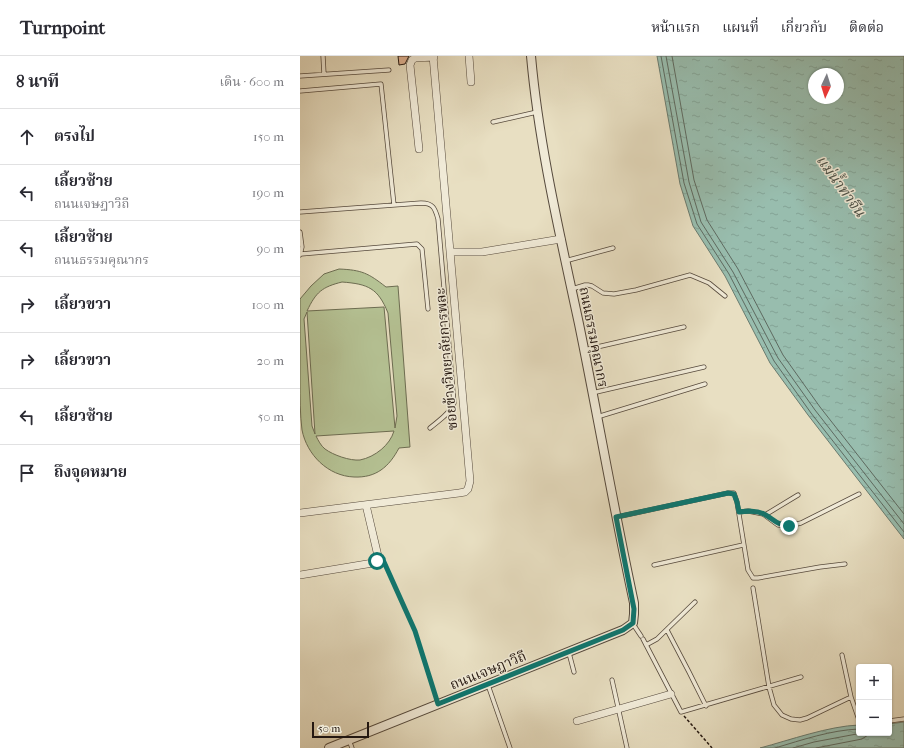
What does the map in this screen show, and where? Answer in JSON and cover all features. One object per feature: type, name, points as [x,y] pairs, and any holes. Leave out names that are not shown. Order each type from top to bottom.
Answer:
[{"type":"street","points":[[419,149],[410,65],[412,60],[415,58],[434,56]]},
{"type":"street","name":"ซอยข้างวิทยาลัยการพละ","points":[[300,513],[460,493],[465,492],[469,485],[470,481],[434,56]]},
{"type":"street","points":[[469,56],[471,82]]},
{"type":"street","name":"ถนนธรรมคุณากร","points":[[531,56],[538,112],[560,239],[584,350],[634,609],[633,623]]},
{"type":"street","points":[[450,252],[482,252],[560,239]]},
{"type":"street","points":[[300,575],[373,563],[377,561],[378,556],[366,505]]},
{"type":"street","name":"ถนนเจษฎาวิถี","points":[[329,748],[350,744],[438,704],[623,630],[633,623]]},
{"type":"street","points":[[577,721],[671,694]]},
{"type":"lane","points":[[323,56],[324,74]]},
{"type":"lane","points":[[300,76],[389,70]]},
{"type":"lane","points":[[300,91],[381,84],[394,204]]},
{"type":"lane","points":[[493,122],[538,112]]},
{"type":"lane","points":[[300,212],[394,204],[427,203],[432,206],[436,212],[438,219],[454,403],[449,412],[430,428]]},
{"type":"lane","points":[[300,232],[302,247],[300,254],[416,244],[422,249],[428,309]]},
{"type":"lane","points":[[565,261],[613,248]]},
{"type":"lane","points":[[571,289],[588,285],[603,293],[614,294],[636,290],[690,275],[709,283],[725,296]]},
{"type":"lane","points":[[584,350],[684,327]]},
{"type":"lane","points":[[592,393],[704,367]]},
{"type":"lane","points":[[597,417],[705,384]]},
{"type":"lane","points":[[616,517],[728,493],[734,494],[736,496],[739,512],[748,570],[753,578],[845,564]]},
{"type":"lane","points":[[739,512],[748,511],[765,515],[778,525],[789,526],[801,523],[859,494]]},
{"type":"lane","points":[[765,515],[798,495]]},
{"type":"lane","points":[[654,565],[743,545]]},
{"type":"lane","points":[[753,588],[769,687],[774,705],[782,715],[791,719],[800,720],[851,697]]},
{"type":"lane","points":[[646,645],[658,639],[695,602]]},
{"type":"lane","points":[[633,623],[646,645],[680,712],[706,706],[801,677]]},
{"type":"lane","points":[[667,630],[706,706]]},
{"type":"lane","points":[[569,652],[574,672]]},
{"type":"lane","points":[[842,655],[851,697],[856,711]]},
{"type":"lane","points":[[612,680],[627,748]]},
{"type":"lane","points":[[488,684],[510,748]]},
{"type":"lane","points":[[892,721],[904,719]]},
{"type":"path","points":[[378,556],[384,562],[415,631],[438,704]]},
{"type":"path","points":[[680,712],[712,748]]},
{"type":"shaded area","points":[[339,269],[354,270],[369,275],[386,287],[398,286],[410,447],[399,448],[386,466],[369,476],[345,476],[327,468],[314,456],[302,430],[300,400],[300,299],[324,274]],"holes":[[[342,282],[359,284],[371,289],[380,298],[388,313],[397,416],[395,428],[384,307],[307,311],[313,299],[320,291],[329,286]],[[307,312],[315,434],[312,426],[304,319]],[[394,431],[389,441],[381,450],[360,460],[347,459],[328,451],[322,446],[316,436]]]},
{"type":"water","name":"แม่น้ำท่าจีน","points":[[657,56],[904,56],[904,539],[808,415],[770,363],[725,276],[693,226],[680,184]]},
{"type":"water","points":[[904,722],[904,748],[760,748],[797,737],[847,726],[856,725],[856,736],[892,736],[892,724]]},
{"type":"building","points":[[398,56],[409,56],[405,64],[399,65]]},
{"type":"route","points":[[377,561],[378,556],[384,562],[415,631],[438,704],[623,630],[633,623],[634,609],[616,517],[728,493],[736,496],[739,512],[748,511],[763,514],[778,525],[789,526]]}]
